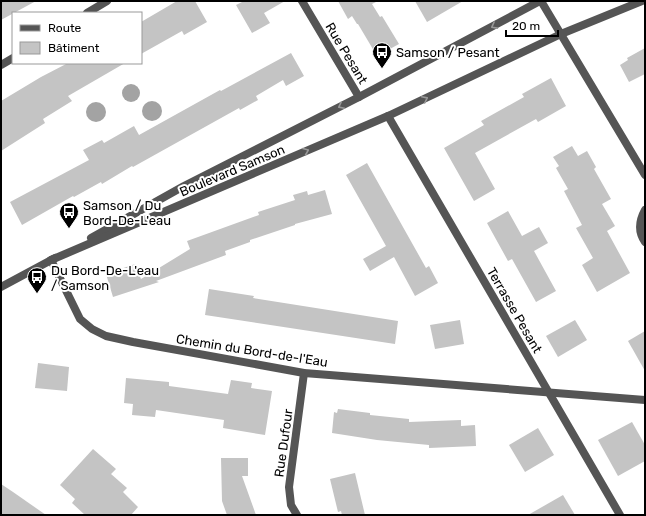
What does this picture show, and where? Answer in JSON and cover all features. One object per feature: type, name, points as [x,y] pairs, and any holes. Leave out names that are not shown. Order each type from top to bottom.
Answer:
[{"type":"street","points":[[88,12],[98,3],[107,1]]},
{"type":"street","name":"Rue Pesant","points":[[302,1],[359,97]]},
{"type":"street","points":[[541,1],[645,175]]},
{"type":"street","name":"Boulevard Samson","points":[[51,260],[184,186],[359,97],[541,1]]},
{"type":"street","name":"Boulevard Samson","points":[[51,260],[388,116],[561,34],[642,1]]},
{"type":"street","points":[[1,66],[12,59]]},
{"type":"street","name":"Terrasse Pesant","points":[[388,116],[620,515]]},
{"type":"street","points":[[645,210],[641,217],[640,228],[645,242]]},
{"type":"street","points":[[1,287],[51,260]]},
{"type":"street","name":"Chemin du Bord-de-l'Eau","points":[[51,260],[80,319],[92,329],[106,336],[304,373],[645,400]]},
{"type":"street","name":"Rue Dufour","points":[[297,515],[291,505],[289,487],[304,373]]},
{"type":"shaded area","points":[[127,84],[135,84],[140,89],[138,100],[135,102],[127,102],[122,97],[122,89]]},
{"type":"shaded area","points":[[152,101],[159,104],[162,111],[159,118],[152,121],[145,118],[142,111],[145,104]]},
{"type":"shaded area","points":[[96,102],[103,105],[106,112],[103,119],[96,122],[89,119],[86,112],[89,105]]},
{"type":"building","points":[[1,1],[36,1],[16,12],[12,12],[12,14],[1,20]]},
{"type":"building","points":[[177,1],[195,1],[207,22],[184,35],[182,31],[142,53],[142,21]]},
{"type":"building","points":[[244,1],[285,1],[264,13],[270,23],[252,33],[236,5]]},
{"type":"building","points":[[338,1],[378,1],[372,4],[380,17],[382,16],[399,44],[377,56],[358,24],[352,16],[348,19]]},
{"type":"building","points":[[415,1],[463,1],[427,22]]},
{"type":"building","points":[[645,48],[645,74],[629,82],[620,65],[628,60],[627,58]]},
{"type":"building","points":[[291,53],[304,76],[286,86],[283,80],[256,96],[258,100],[240,110],[239,108],[102,184],[101,182],[74,197],[73,196],[22,225],[10,202],[89,160],[83,150],[102,140],[104,143],[134,126],[139,135]]},
{"type":"building","points":[[66,64],[123,64],[68,96],[72,101],[43,119],[45,123],[1,151],[1,101]]},
{"type":"building","points":[[551,78],[566,106],[538,122],[536,119],[475,153],[495,189],[474,201],[444,148],[484,125],[481,121],[524,97],[522,94]]},
{"type":"building","points":[[572,146],[578,156],[587,151],[596,167],[594,169],[611,199],[602,204],[615,226],[607,231],[630,273],[597,292],[582,265],[593,258],[576,228],[582,225],[564,191],[568,189],[556,168],[559,166],[553,157]]},
{"type":"building","points":[[367,163],[426,268],[429,266],[438,283],[415,296],[394,257],[370,271],[363,259],[386,246],[346,175]]},
{"type":"building","points":[[325,190],[332,214],[295,224],[250,240],[250,242],[225,251],[226,255],[156,281],[159,282],[113,297],[106,274],[135,264],[141,279],[190,249],[187,241],[259,215],[258,212],[295,200],[293,195],[307,191],[308,195]]},
{"type":"building","points":[[508,211],[522,236],[539,227],[548,243],[534,251],[556,291],[536,302],[512,259],[508,261],[487,223]]},
{"type":"building","points":[[209,289],[254,296],[253,298],[398,321],[395,344],[205,315]]},
{"type":"building","points":[[460,320],[464,344],[435,349],[430,325]]},
{"type":"building","points":[[575,320],[587,340],[558,357],[546,336]]},
{"type":"building","points":[[645,331],[645,371],[628,341]]},
{"type":"building","points":[[38,363],[69,367],[67,391],[35,388]]},
{"type":"building","points":[[126,378],[169,382],[169,386],[228,394],[231,380],[252,383],[251,388],[272,391],[265,435],[223,428],[224,420],[156,410],[155,417],[132,415],[133,404],[124,403]]},
{"type":"building","points":[[338,409],[370,413],[370,415],[409,419],[409,422],[461,420],[461,426],[475,425],[476,446],[429,448],[429,445],[377,440],[332,433],[334,412],[337,413]]},
{"type":"building","points":[[632,422],[645,445],[645,461],[618,476],[598,440]]},
{"type":"building","points":[[538,428],[554,455],[525,472],[509,445]]},
{"type":"building","points":[[93,449],[116,469],[111,474],[127,488],[123,492],[138,507],[131,515],[85,515],[72,503],[75,499],[60,485]]},
{"type":"building","points":[[221,458],[248,458],[248,476],[242,476],[256,515],[227,515],[222,501]]},
{"type":"building","points":[[355,473],[365,515],[342,515],[341,511],[338,512],[330,479]]},
{"type":"building","points":[[1,484],[13,492],[46,515],[1,515]]},
{"type":"building","points":[[563,495],[575,515],[528,515]]},
{"type":"place","name":"Samson / Pesant","points":[[382,69]]},
{"type":"place","name":"Samson / Du Bord-De-L'eau","points":[[69,229]]},
{"type":"place","name":"Du Bord-De-L'eau / Samson","points":[[37,294]]}]
